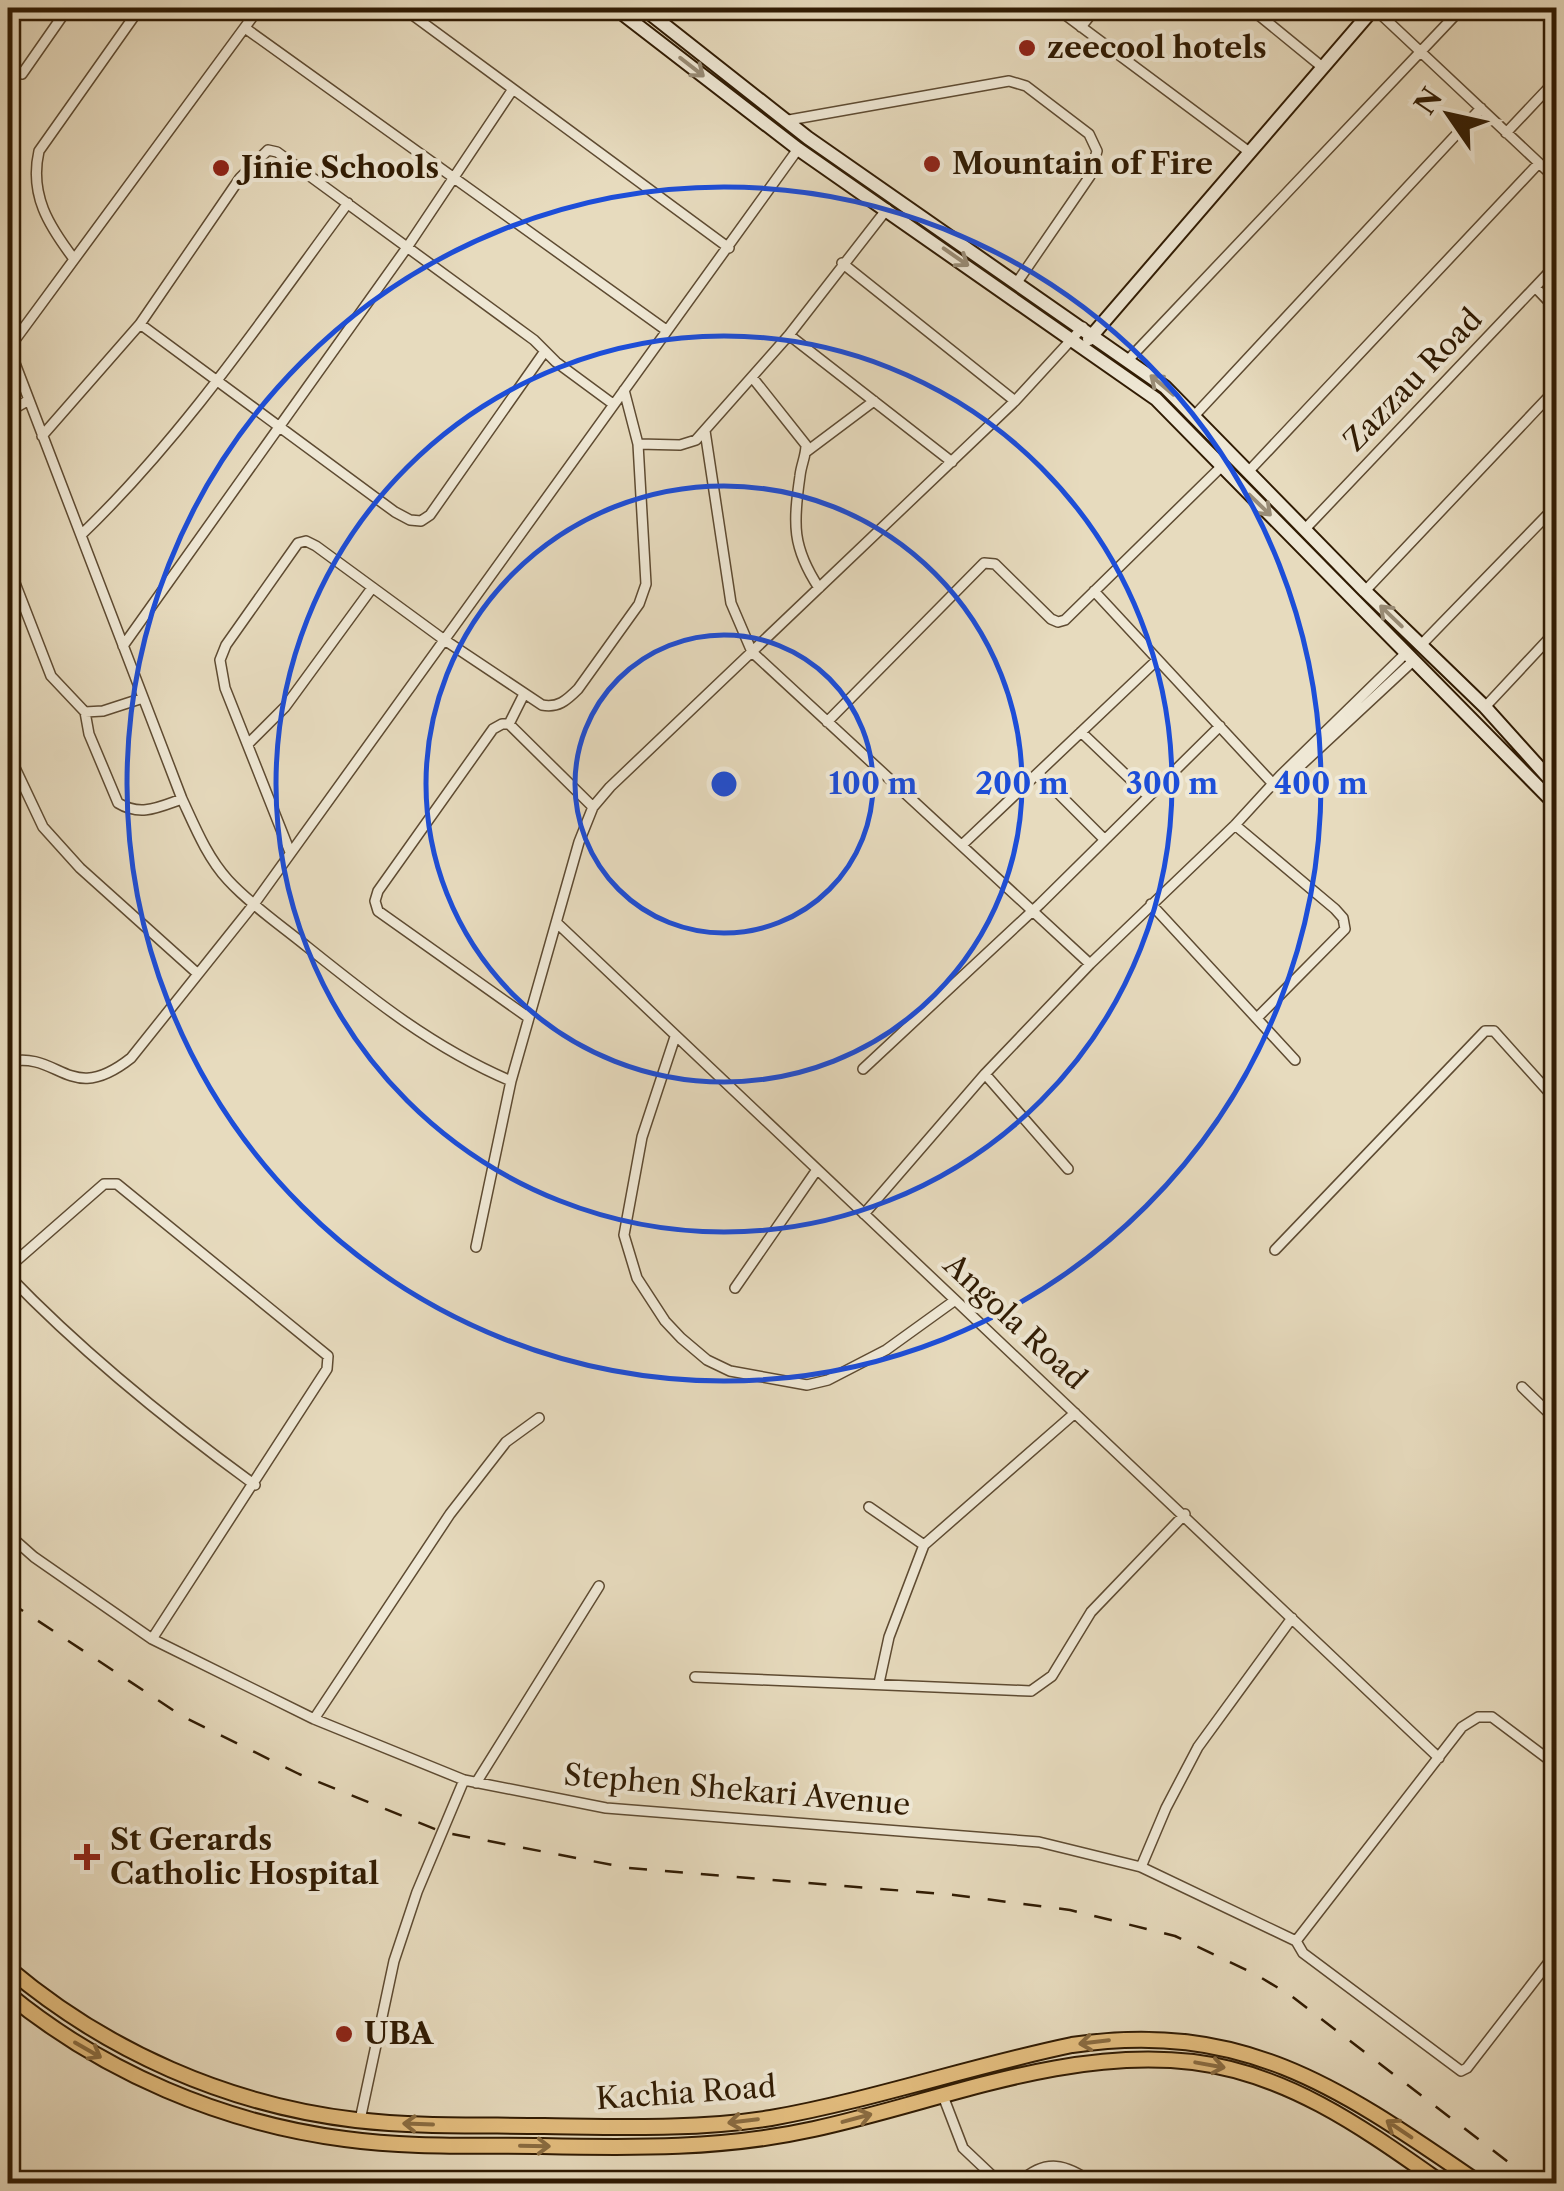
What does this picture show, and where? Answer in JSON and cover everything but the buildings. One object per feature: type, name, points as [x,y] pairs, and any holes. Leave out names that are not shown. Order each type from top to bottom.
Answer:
[{"type":"main road","name":"Kachia Road","points":[[8,1968],[46,1999],[96,2031],[182,2075],[278,2107],[360,2120],[652,2127],[740,2122],[814,2110],[1072,2045],[1105,2040],[1165,2040],[1236,2051],[1304,2074],[1365,2105],[1480,2184]]},
{"type":"main road","name":"Kachia Road","points":[[8,1994],[84,2048],[172,2093],[272,2126],[348,2140],[632,2148],[707,2145],[791,2134],[1034,2072],[1103,2060],[1161,2059],[1197,2062],[1267,2080],[1311,2098],[1353,2121],[1443,2184]]},
{"type":"street","points":[[22,74],[68,8]]},
{"type":"street","points":[[74,260],[48,224],[37,193],[35,170],[39,151],[140,8]]},
{"type":"street","points":[[259,8],[8,347],[182,799],[209,855],[254,904],[398,1020],[466,1062],[511,1081]]},
{"type":"street","points":[[403,8],[416,11],[514,89],[729,248]]},
{"type":"street","points":[[614,8],[798,149],[1156,399],[1556,805]]},
{"type":"street","points":[[1056,8],[1248,152]]},
{"type":"street","points":[[1082,27],[1096,8]]},
{"type":"street","points":[[1250,8],[1320,66]]},
{"type":"street","points":[[476,1247],[511,1081],[593,808],[1078,342],[1374,8],[1556,178]]},
{"type":"street","points":[[1129,359],[1462,8]]},
{"type":"street","points":[[642,28],[647,11],[808,138],[1165,386],[1553,776]]},
{"type":"street","points":[[245,28],[666,330]]},
{"type":"street","points":[[1506,133],[1556,80]]},
{"type":"street","points":[[789,120],[1009,81],[1026,86],[1090,134],[1097,150],[1090,176],[1018,281]]},
{"type":"street","points":[[123,646],[408,246],[514,89]]},
{"type":"street","points":[[1195,416],[1481,108]]},
{"type":"street","points":[[8,1062],[34,1063],[89,1080],[110,1074],[131,1058],[254,904],[798,149]]},
{"type":"street","points":[[42,436],[140,324],[240,178],[268,150],[277,152],[408,246],[613,404]]},
{"type":"street","points":[[1248,472],[1539,163]]},
{"type":"street","points":[[81,536],[157,454],[348,203]]},
{"type":"street","points":[[638,444],[680,445],[696,440],[789,334],[887,209]]},
{"type":"street","points":[[842,263],[1016,401]]},
{"type":"street","name":"Zazzau Road","points":[[1305,529],[1556,265]]},
{"type":"street","points":[[1535,288],[1556,309]]},
{"type":"street","points":[[140,324],[395,512],[422,521],[545,352]]},
{"type":"street","points":[[789,334],[952,462]]},
{"type":"street","points":[[752,377],[803,438],[806,452],[800,476],[796,539],[801,560],[818,588]]},
{"type":"street","points":[[1365,591],[1556,389]]},
{"type":"street","points":[[290,852],[225,688],[220,660],[226,645],[298,543],[306,541],[316,546],[542,705],[553,707],[566,701],[639,604],[646,584],[638,444],[624,390]]},
{"type":"street","points":[[8,412],[29,400]]},
{"type":"street","points":[[806,452],[874,401]]},
{"type":"street","points":[[704,431],[731,603],[752,652],[1090,964]]},
{"type":"street","points":[[827,722],[984,563],[995,564],[1058,622],[1064,620],[1221,466]]},
{"type":"street","points":[[1421,645],[1556,506]]},
{"type":"street","points":[[8,565],[50,676],[85,712],[89,734],[118,803],[146,812],[182,799]]},
{"type":"street","points":[[248,744],[286,707],[372,588]]},
{"type":"street","points":[[1094,591],[1274,786]]},
{"type":"street","points":[[1485,707],[1556,631]]},
{"type":"street","points":[[864,1214],[985,1074],[1090,964],[1409,658]]},
{"type":"street","points":[[962,845],[1157,660]]},
{"type":"street","points":[[509,724],[524,694]]},
{"type":"street","points":[[85,712],[104,711],[143,698]]},
{"type":"street","points":[[529,1018],[378,911],[378,891],[492,728],[502,724],[509,724],[593,808]]},
{"type":"street","points":[[863,1069],[1220,726]]},
{"type":"street","points":[[1082,732],[1148,796]]},
{"type":"street","points":[[1507,755],[1518,743]]},
{"type":"street","points":[[8,753],[43,826],[80,868],[198,974]]},
{"type":"street","points":[[1038,773],[1104,839]]},
{"type":"street","points":[[1235,825],[1334,909],[1343,918],[1345,928],[1256,1018]]},
{"type":"street","points":[[1151,904],[1295,1060]]},
{"type":"street","name":"Angola Road","points":[[557,923],[1440,1758]]},
{"type":"street","points":[[1276,1250],[1484,1031],[1494,1032],[1556,1100]]},
{"type":"street","points":[[676,1037],[642,1137],[624,1236],[637,1278],[681,1338],[707,1360],[730,1371],[807,1385],[828,1380],[886,1350],[954,1301]]},
{"type":"street","points":[[985,1074],[1068,1168]]},
{"type":"street","points":[[1546,1088],[1556,1077]]},
{"type":"street","points":[[735,1288],[816,1171]]},
{"type":"street","points":[[152,1640],[255,1485],[327,1369],[328,1356],[117,1184],[104,1184],[8,1272],[54,1322],[170,1422],[255,1485]]},
{"type":"street","points":[[1522,1387],[1556,1420]]},
{"type":"street","points":[[878,1683],[889,1637],[924,1545],[1075,1412]]},
{"type":"street","points":[[314,1719],[450,1514],[506,1442],[539,1418]]},
{"type":"street","points":[[869,1507],[924,1545]]},
{"type":"street","points":[[695,1677],[1031,1691],[1052,1676],[1091,1612],[1185,1514]]},
{"type":"street","name":"Stephen Shekari Avenue","points":[[8,1534],[34,1557],[152,1640],[314,1719],[464,1780],[606,1808],[1039,1842],[1142,1867],[1296,1942],[1303,1953],[1462,2071],[1556,1955]]},
{"type":"street","points":[[476,1783],[599,1586]]},
{"type":"street","points":[[1142,1867],[1166,1808],[1198,1747],[1292,1618]]},
{"type":"street","points":[[1296,1942],[1462,1728],[1478,1717],[1492,1717],[1556,1765]]},
{"type":"street","points":[[360,2120],[394,1961],[417,1892],[464,1780]]},
{"type":"street","points":[[944,2096],[963,2148],[1001,2184]]},
{"type":"street","points":[[1018,2184],[1046,2166],[1073,2168],[1094,2184]]},
{"type":"railway","points":[[8,1601],[182,1716],[299,1774],[442,1832],[628,1868],[954,1895],[1070,1910],[1175,1936],[1290,1995],[1537,2184]]},
{"type":"place","name":"zeecool hotels","points":[[1027,48]]},
{"type":"place","name":"Mountain of Fire","points":[[932,164]]},
{"type":"place","name":"Jinie Schools","points":[[221,168]]},
{"type":"place","name":"St Gerards Catholic Hospital","points":[[87,1857]]},
{"type":"place","name":"UBA","points":[[344,2034]]}]
